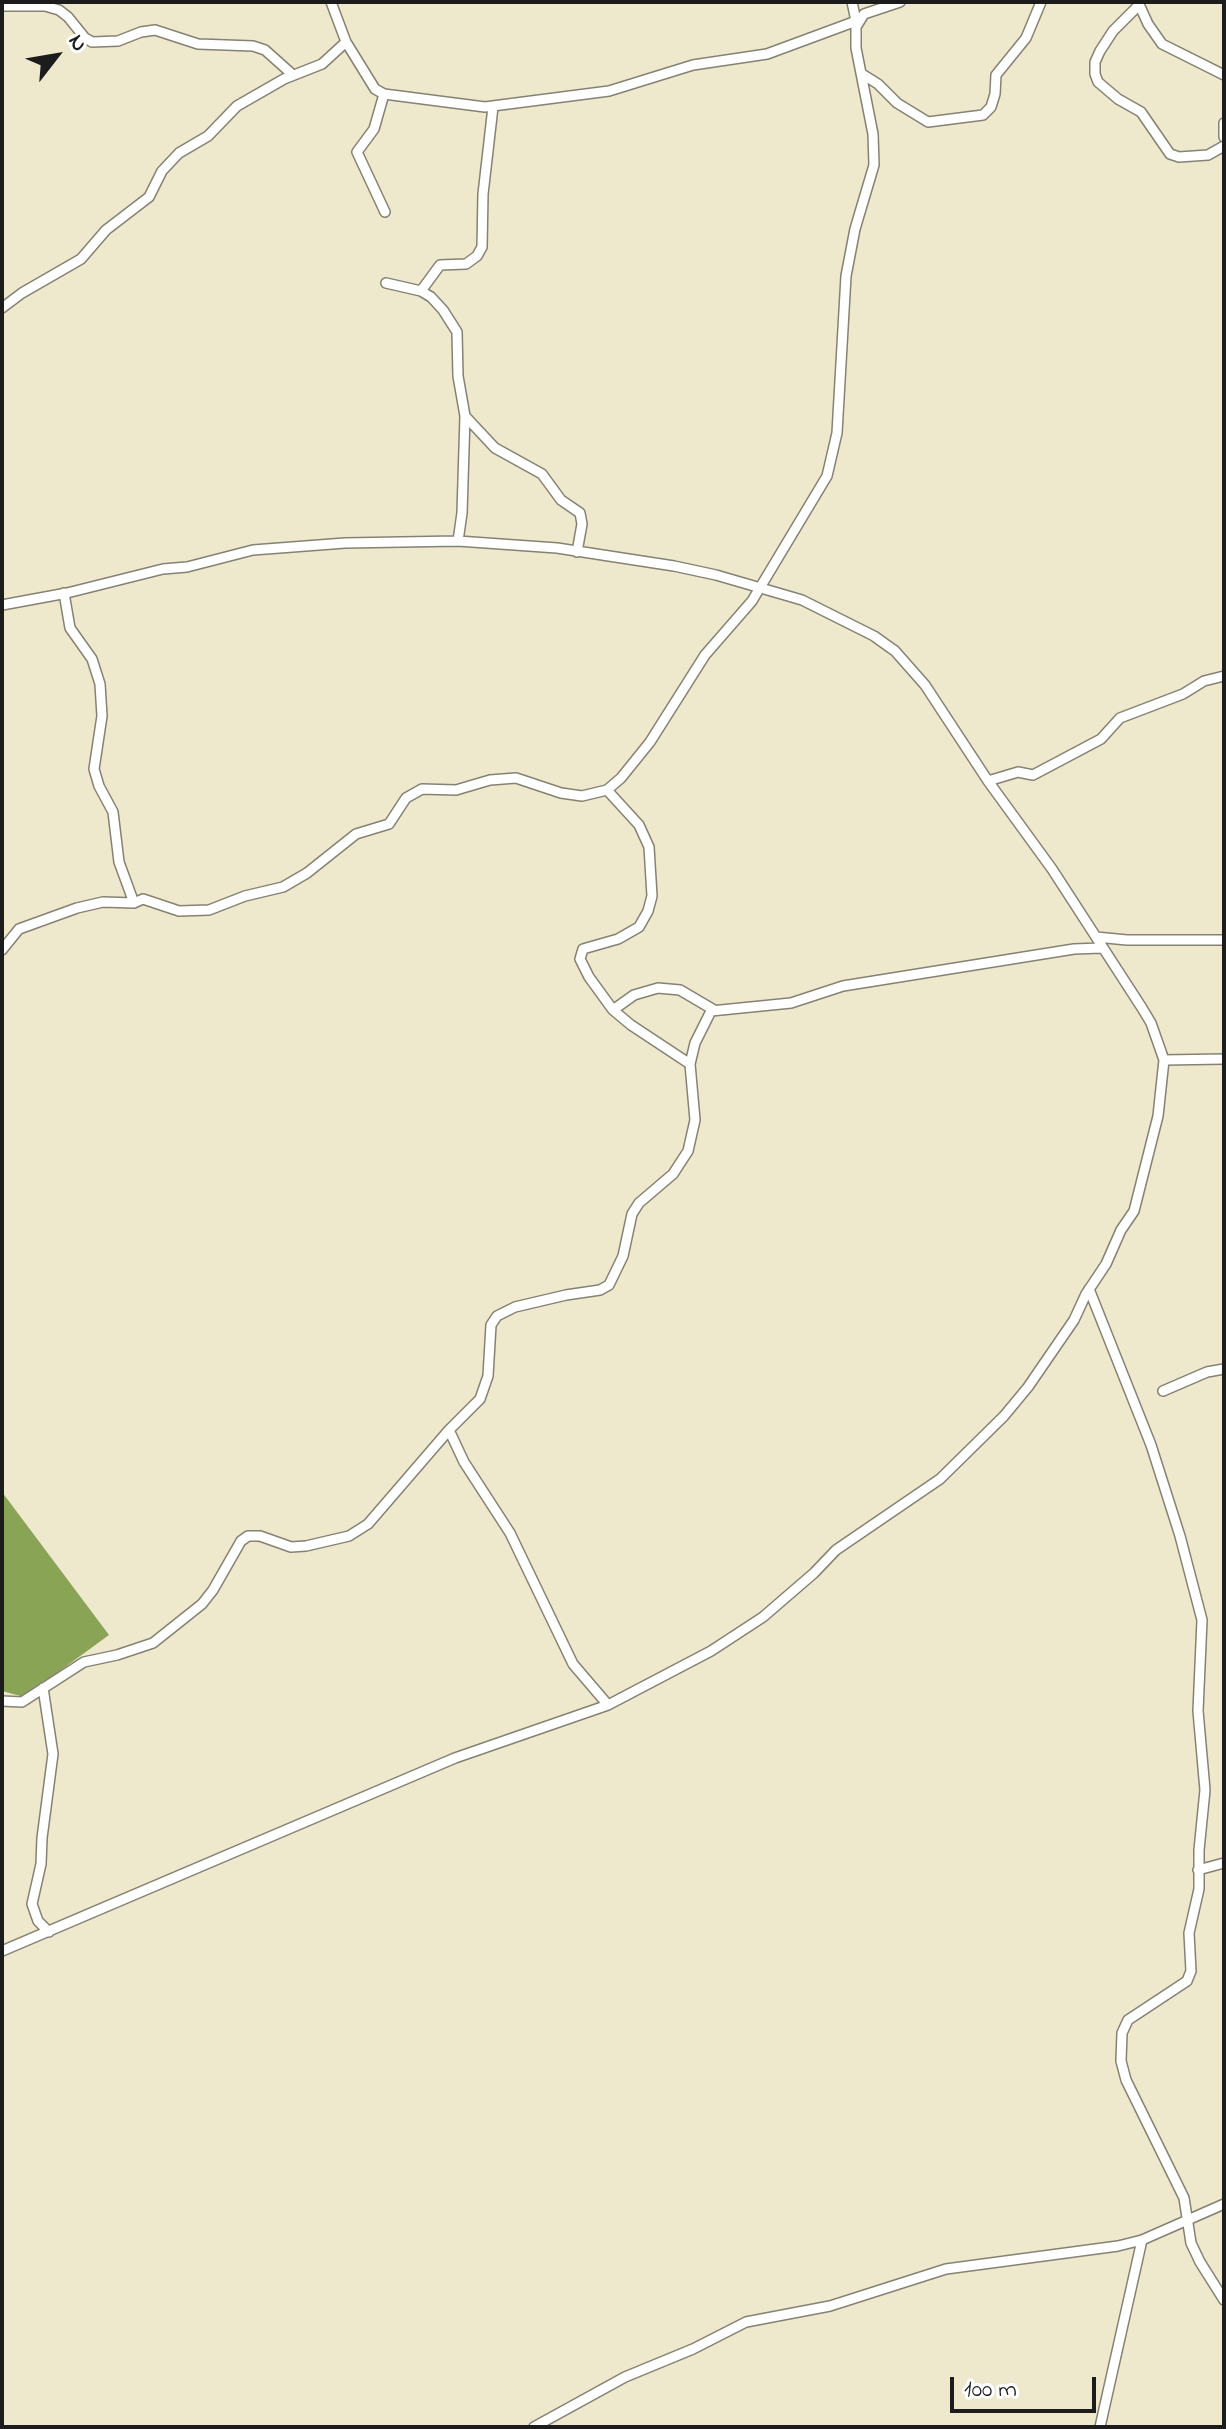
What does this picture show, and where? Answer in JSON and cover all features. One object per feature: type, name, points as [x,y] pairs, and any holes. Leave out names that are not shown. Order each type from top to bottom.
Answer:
[{"type":"street","points":[[331,2],[346,42],[370,84],[384,94],[493,107],[609,91],[693,65],[767,54],[858,20],[870,11],[900,2]]},
{"type":"street","points":[[2,950],[19,929],[33,922],[103,902],[134,903],[143,899],[179,911],[200,911],[283,887],[307,873],[356,834],[389,824],[406,798],[422,789],[456,790],[490,780],[516,778],[573,796],[607,790],[621,778],[650,742],[705,655],[760,587],[827,476],[835,446],[840,405],[846,276],[855,229],[874,165],[873,134],[855,34],[858,20],[852,2]]},
{"type":"street","points":[[862,74],[878,84],[897,103],[928,122],[983,115],[991,107],[996,75],[1026,38],[1041,2]]},
{"type":"street","points":[[1224,75],[1162,44],[1155,38],[1139,3],[1113,31],[1095,62],[1098,82],[1118,99],[1141,112],[1170,154],[1179,157],[1208,155],[1224,146]]},
{"type":"street","points":[[2,6],[45,6],[59,10],[92,42],[118,41],[155,30],[198,44],[253,46],[265,50],[293,75]]},
{"type":"street","points":[[2,308],[81,259],[106,230],[149,197],[162,171],[179,153],[208,136],[237,106],[293,75],[322,64],[346,42]]},
{"type":"street","points":[[384,94],[374,129],[357,152],[385,212]]},
{"type":"street","points":[[421,291],[440,265],[466,264],[477,256],[482,247],[483,194],[493,107]]},
{"type":"street","points":[[1224,123],[1224,137]]},
{"type":"street","points":[[386,283],[421,291],[438,303],[454,325],[465,416],[462,513],[458,541]]},
{"type":"street","points":[[465,416],[495,448],[542,474],[565,505],[580,513],[582,524],[577,552]]},
{"type":"street","points":[[2,605],[163,569],[187,567],[253,550],[345,543],[458,541],[528,545],[674,566],[760,587],[828,611],[895,651],[941,707],[988,781],[1052,869],[1151,1023],[1164,1060],[1158,1116],[1136,1206],[1074,1320],[1028,1387],[1004,1416],[940,1479],[836,1550],[814,1573],[753,1624],[711,1651],[608,1705],[442,1763],[2,1951]]},
{"type":"street","points":[[64,593],[70,628],[92,659],[100,684],[102,716],[96,778],[113,812],[119,862],[134,903]]},
{"type":"street","points":[[988,781],[1018,772],[1033,775],[1101,739],[1120,718],[1183,694],[1204,681],[1224,676]]},
{"type":"street","points":[[607,790],[639,825],[649,847],[653,880],[648,911],[639,927],[629,934],[589,947],[580,953],[580,959],[613,1010],[690,1064]]},
{"type":"street","points":[[1096,937],[1224,940]]},
{"type":"street","points":[[2,1701],[22,1702],[56,1677],[84,1662],[153,1643],[189,1617],[213,1590],[241,1541],[248,1536],[260,1536],[291,1547],[349,1536],[374,1517],[480,1399],[485,1390],[489,1336],[497,1316],[515,1307],[600,1290],[609,1285],[623,1256],[632,1214],[639,1203],[673,1174],[688,1151],[695,1120],[690,1064],[708,1013],[791,1003],[843,986],[1047,953],[1101,948]]},
{"type":"street","points":[[613,1010],[634,995],[658,988],[680,990],[714,1010]]},
{"type":"street","points":[[1164,1060],[1224,1059]]},
{"type":"street","points":[[1089,1289],[1151,1445],[1202,1620],[1198,1711],[1205,1790],[1197,1903],[1189,1933],[1193,1960],[1190,1976],[1128,2020],[1122,2033],[1121,2061],[1132,2093],[1184,2198],[1191,2243],[1224,2300]]},
{"type":"street","points":[[1163,1391],[1207,1372],[1224,1369]]},
{"type":"street","points":[[449,1430],[464,1462],[495,1507],[522,1555],[573,1664],[608,1705]]},
{"type":"street","points":[[43,1688],[53,1754],[41,1864],[32,1904],[38,1921],[49,1932]]},
{"type":"street","points":[[1198,1870],[1224,1863]]},
{"type":"street","points":[[534,2427],[625,2377],[693,2349],[746,2322],[830,2306],[946,2269],[1118,2246],[1169,2230],[1224,2204]]},
{"type":"street","points":[[1169,2230],[1191,2243]]},
{"type":"street","points":[[1100,2427],[1142,2240]]},
{"type":"green space","points":[[2,1492],[109,1635],[24,1697],[2,1691]]}]
